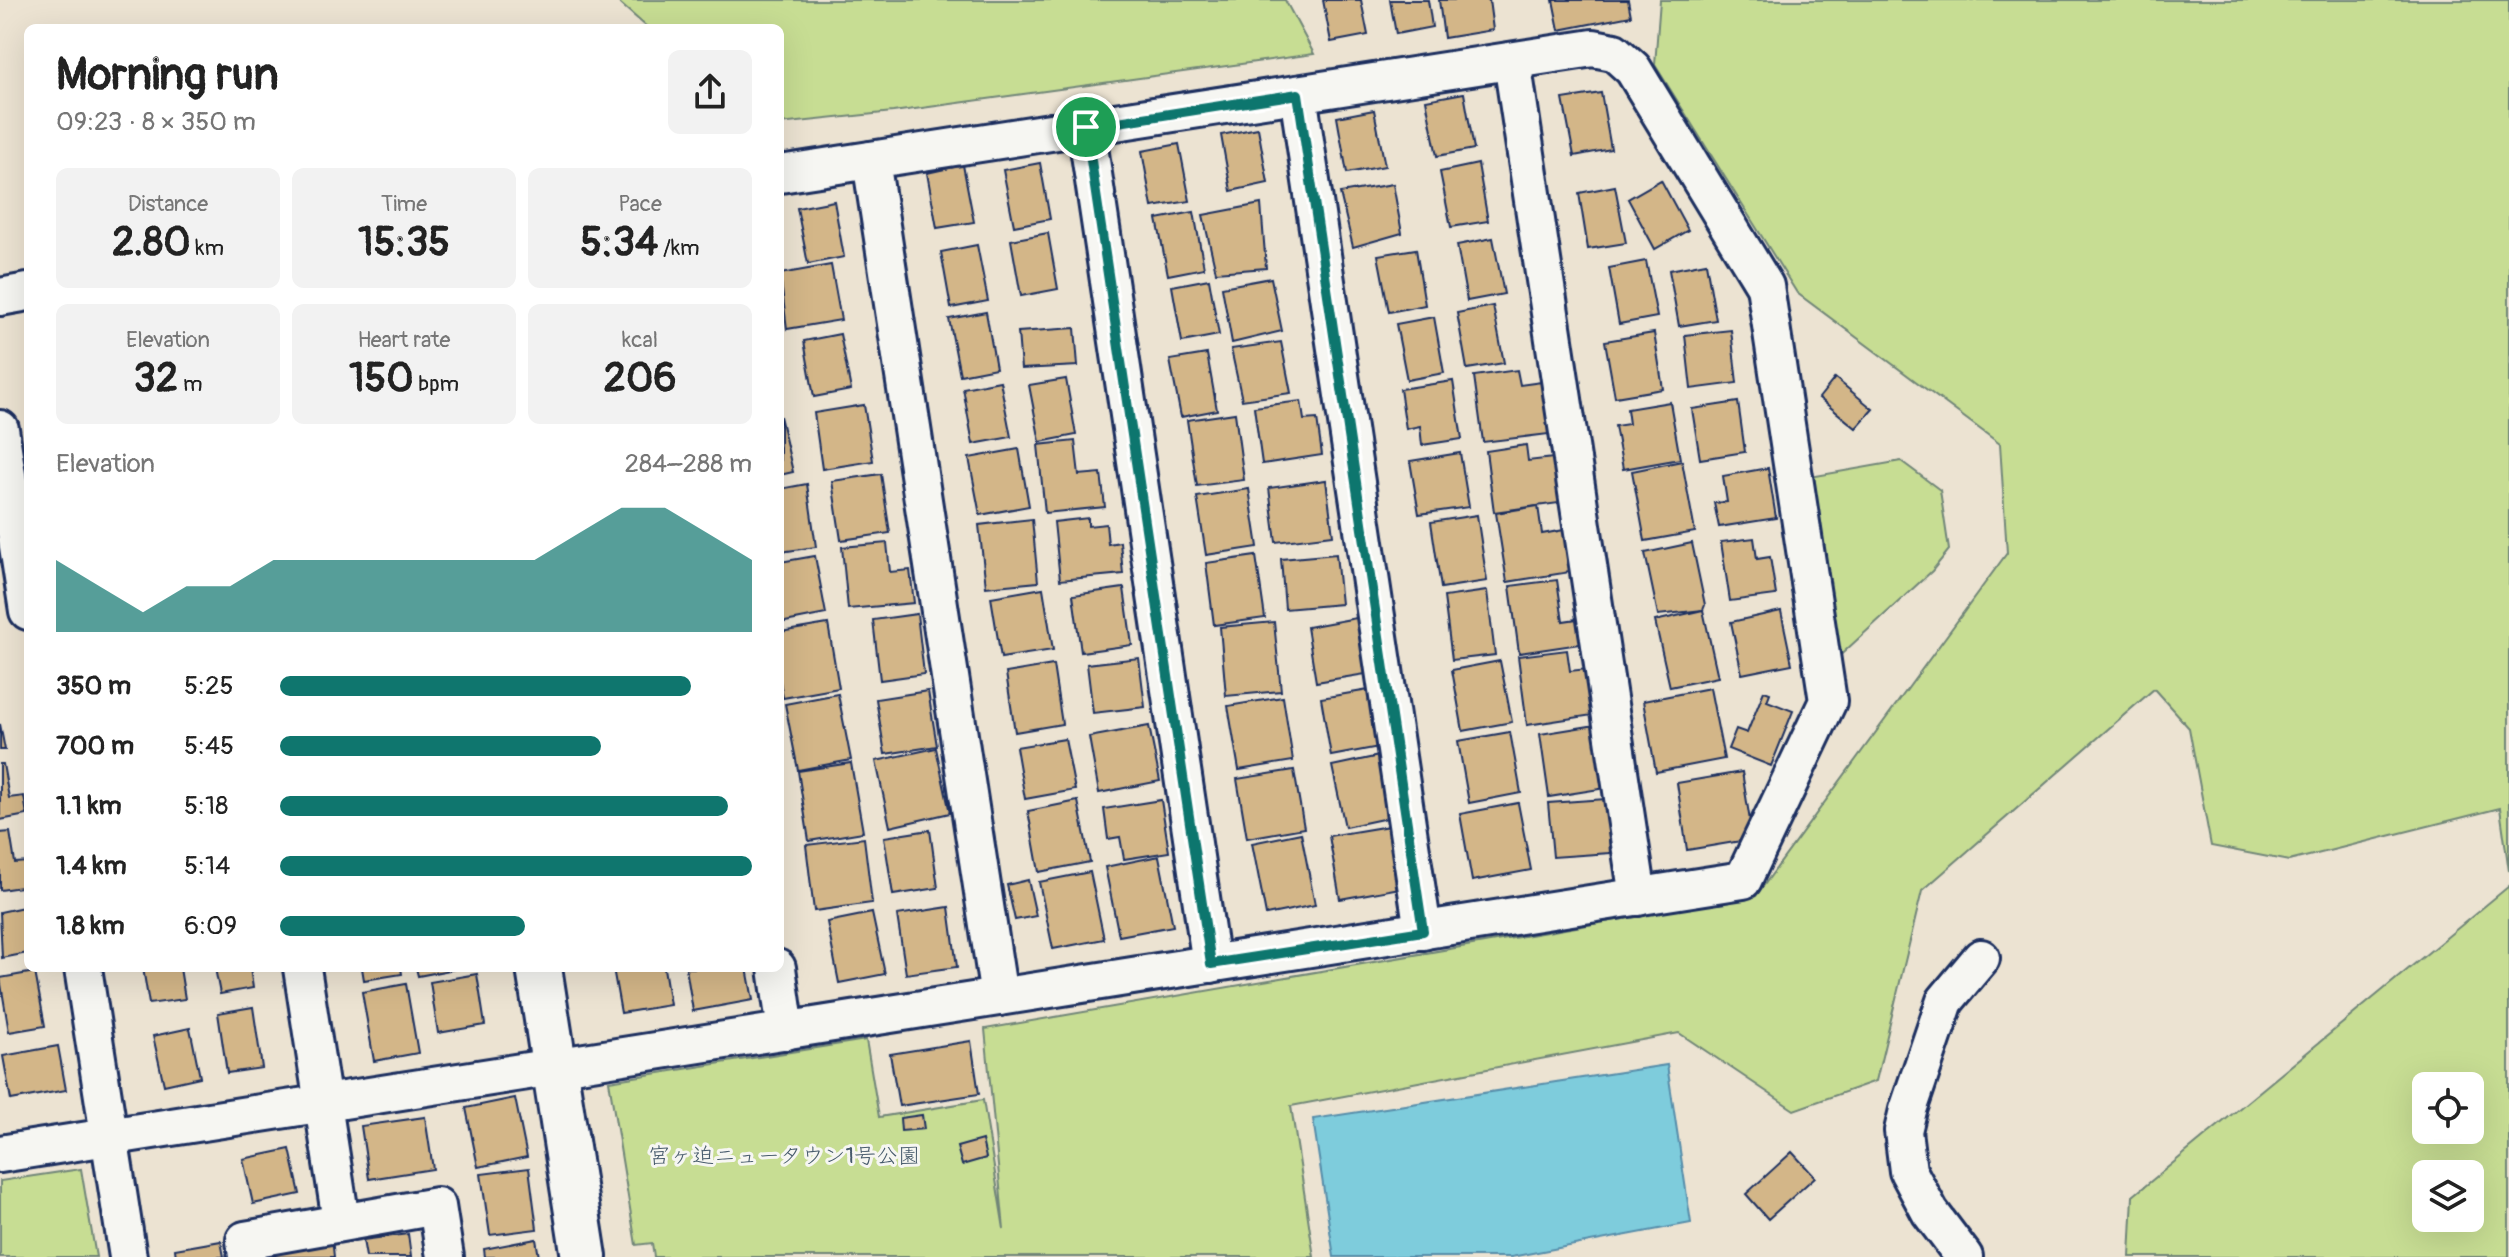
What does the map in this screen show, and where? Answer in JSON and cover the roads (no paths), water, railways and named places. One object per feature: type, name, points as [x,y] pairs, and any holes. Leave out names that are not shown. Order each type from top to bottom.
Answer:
[{"type":"street","points":[[0,1154],[1743,880],[1828,701],[1768,302],[1765,286],[1633,69],[1614,52],[1593,48],[784,173]]},
{"type":"street","points":[[1512,61],[1638,897]]},
{"type":"street","points":[[1298,94],[1423,931]]},
{"type":"street","points":[[1086,127],[1211,964]]},
{"type":"street","points":[[871,160],[999,997]]},
{"type":"street","points":[[0,297],[24,293]]},
{"type":"street","points":[[0,429],[24,585]]},
{"type":"street","points":[[1964,1257],[1930,1212],[1908,1171],[1903,1131],[1945,1001],[1981,958]]},
{"type":"street","points":[[84,972],[128,1257]]},
{"type":"street","points":[[303,972],[341,1221]]},
{"type":"street","points":[[540,972],[584,1257]]},
{"type":"street","points":[[778,972],[786,1031]]},
{"type":"street","points":[[247,1257],[245,1240],[437,1206],[445,1257]]},
{"type":"water","points":[[1667,1065],[1691,1223],[1511,1257],[1334,1257],[1313,1119]]},
{"type":"park label","name":"宮ヶ迫ニュータウン1号公園","points":[[784,1155]]}]
